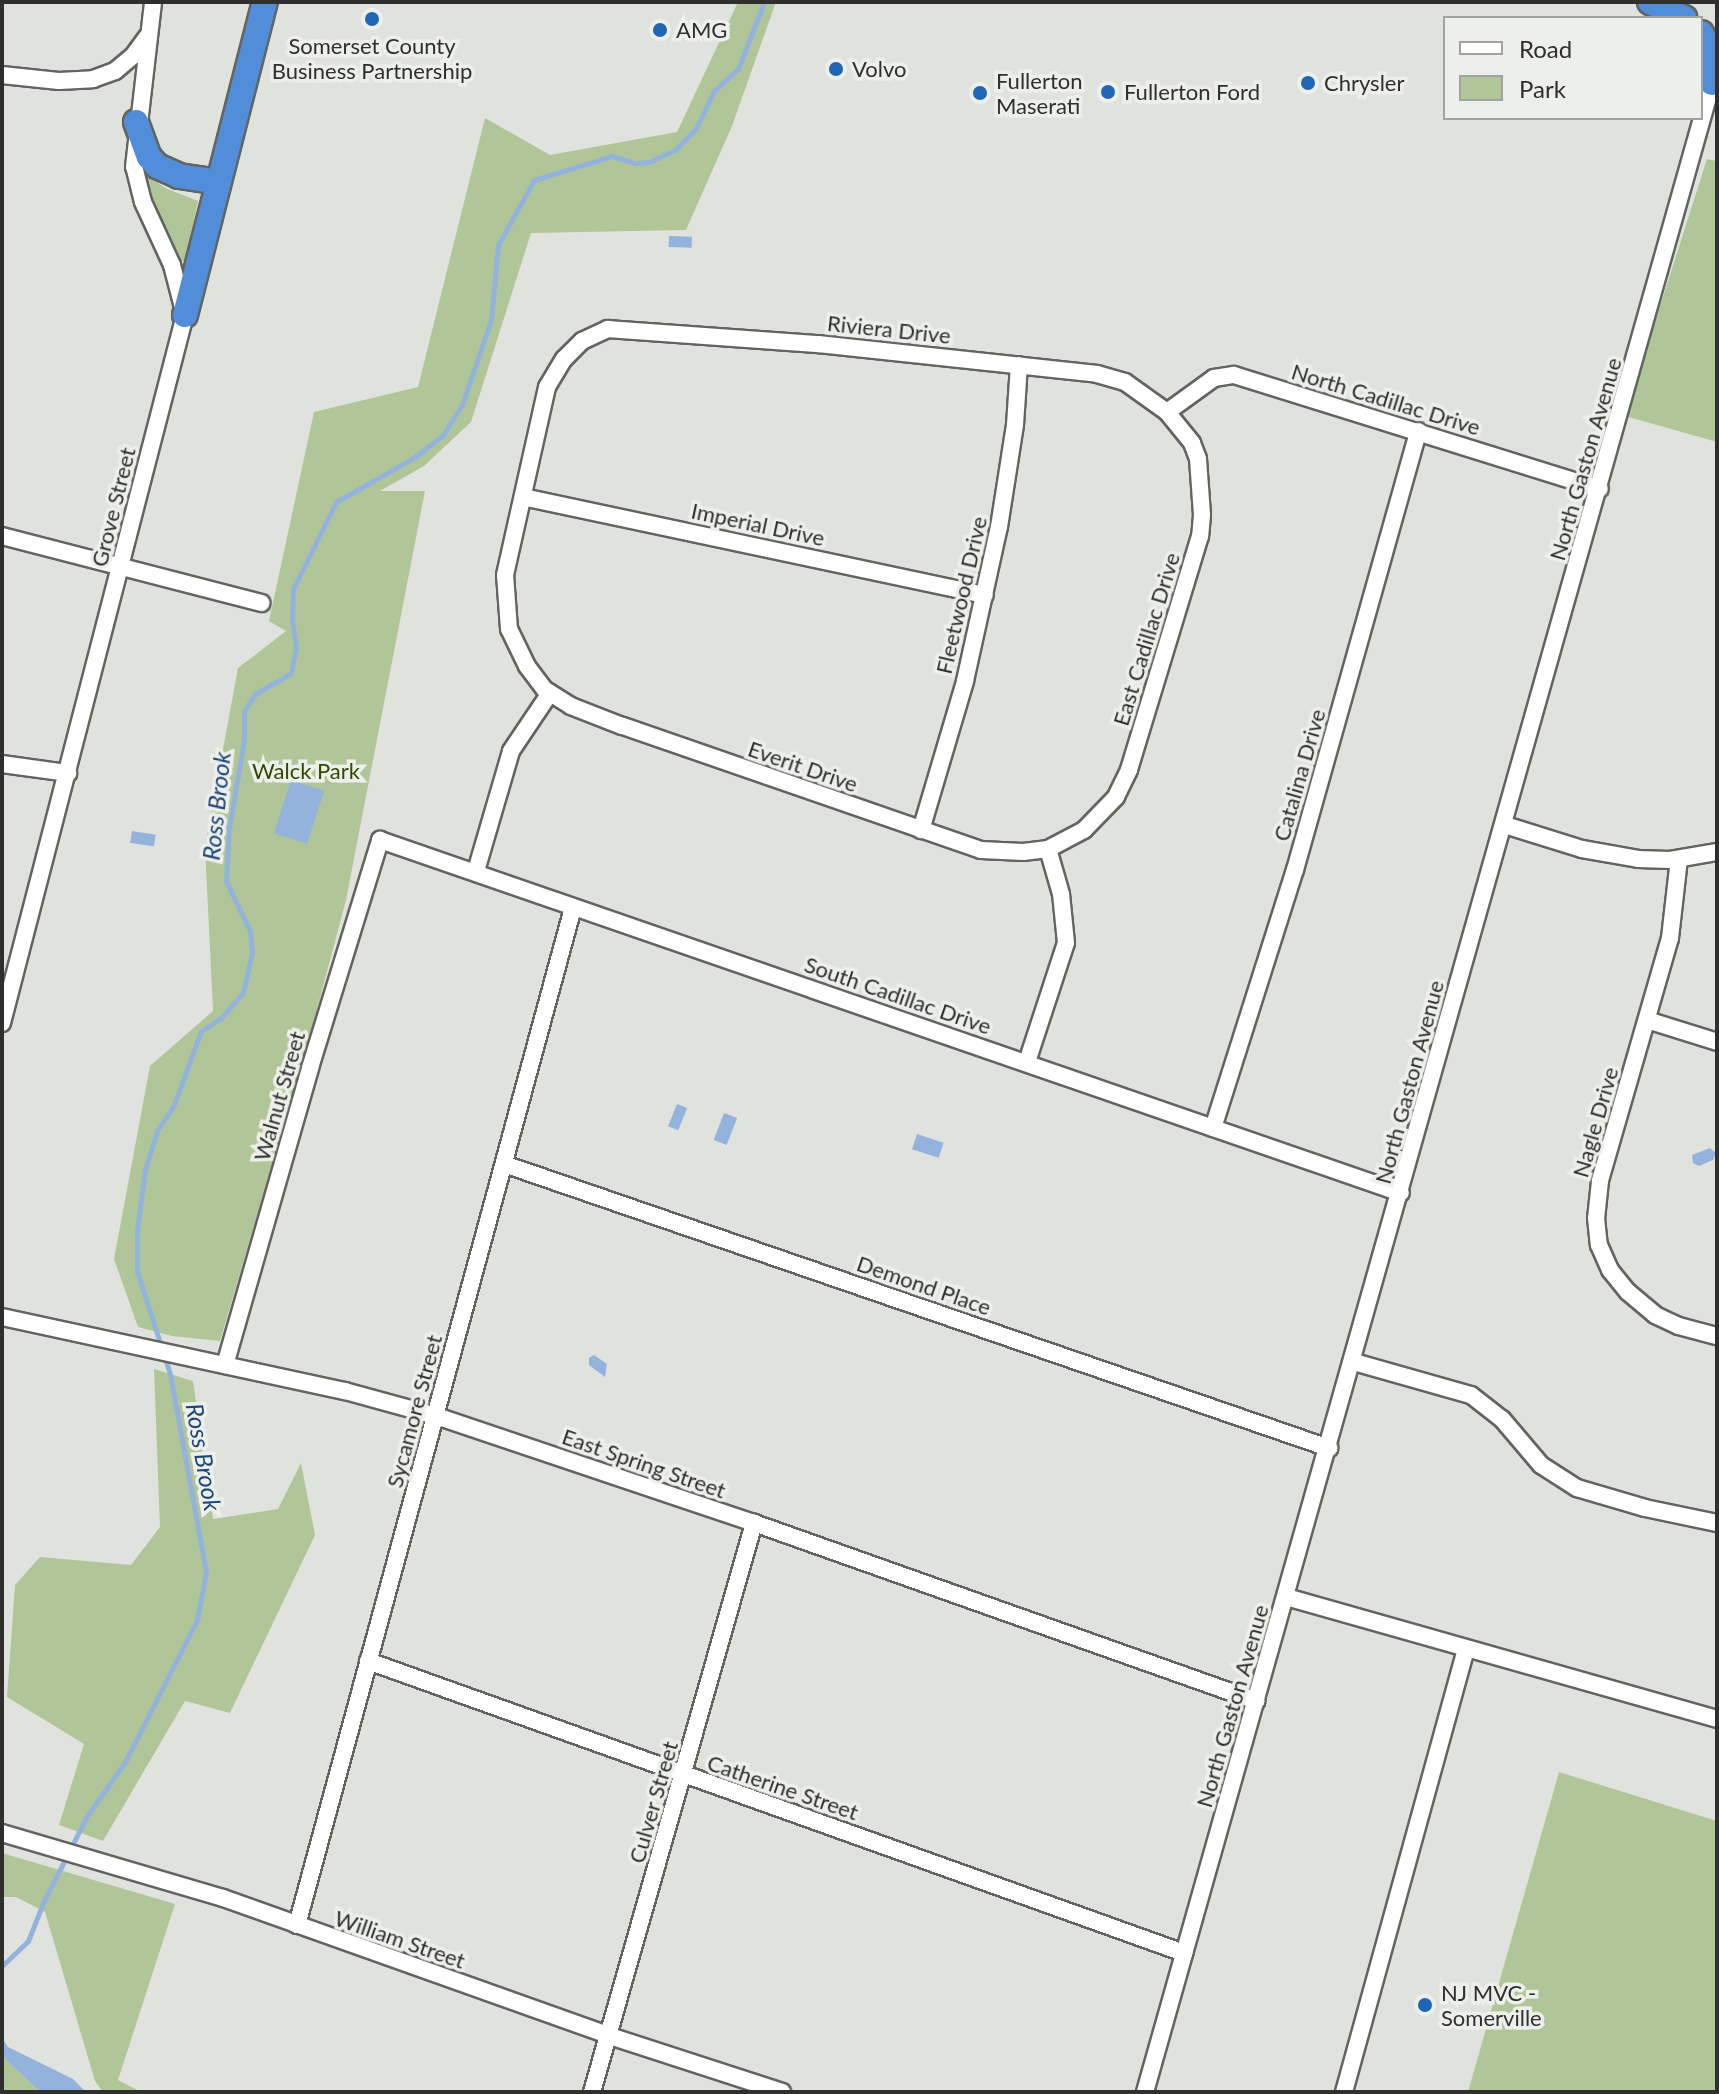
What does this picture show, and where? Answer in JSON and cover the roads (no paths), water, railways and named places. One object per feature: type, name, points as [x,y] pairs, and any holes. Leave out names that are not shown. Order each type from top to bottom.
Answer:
[{"type":"highway","points":[[185,315],[265,2]]},
{"type":"highway","points":[[1650,2],[1680,16]]},
{"type":"highway","points":[[1703,37],[1710,50],[1715,80]]},
{"type":"highway","points":[[136,122],[149,157],[157,166],[179,176],[219,182]]},
{"type":"street","name":"Grove Street","points":[[2,1023],[185,315],[169,256],[136,183],[133,147],[153,2]]},
{"type":"street","points":[[2,75],[59,81],[93,79],[115,71],[133,56],[148,36]]},
{"type":"street","name":"North Gaston Avenue","points":[[1145,2092],[1715,80]]},
{"type":"street","name":"Riviera Drive","points":[[523,497],[547,387],[564,359],[582,341],[608,329],[640,329],[1097,374],[1125,382],[1167,412]]},
{"type":"street","name":"Fleetwood Drive","points":[[921,830],[965,681],[985,595],[1015,425],[1019,365]]},
{"type":"street","name":"North Cadillac Drive","points":[[1167,412],[1214,378],[1234,375],[1600,489]]},
{"type":"street","name":"East Cadillac Drive","points":[[1048,849],[1084,830],[1116,797],[1129,770],[1186,588],[1200,536],[1201,481],[1192,443],[1167,412]]},
{"type":"street","name":"Catalina Drive","points":[[1213,1128],[1295,870],[1418,431]]},
{"type":"street","points":[[476,871],[511,751],[550,693],[527,666],[509,629],[505,606],[505,575],[523,497]]},
{"type":"street","name":"Imperial Drive","points":[[523,497],[985,595]]},
{"type":"street","points":[[2,536],[261,603]]},
{"type":"street","name":"Everit Drive","points":[[550,693],[622,726],[981,850],[1023,852],[1048,849]]},
{"type":"street","points":[[2,764],[68,773]]},
{"type":"street","points":[[1505,825],[1582,849],[1638,859],[1679,859],[1717,852]]},
{"type":"street","name":"South Cadillac Drive","points":[[380,840],[1401,1193]]},
{"type":"street","name":"Walnut Street","points":[[225,1365],[305,1083],[380,840]]},
{"type":"street","points":[[1027,1062],[1066,943],[1061,894],[1048,849]]},
{"type":"street","name":"Nagle Drive","points":[[1679,859],[1670,938],[1600,1181],[1596,1218],[1599,1245],[1610,1270],[1628,1292],[1655,1315],[1679,1326],[1717,1336]]},
{"type":"street","name":"Sycamore Street","points":[[297,1925],[573,908]]},
{"type":"street","points":[[1647,1020],[1717,1042]]},
{"type":"street","name":"Demond Place","points":[[504,1164],[1329,1448]]},
{"type":"street","name":"East Spring Street","points":[[2,1317],[225,1365],[436,1416],[754,1523],[1256,1701]]},
{"type":"street","points":[[1354,1362],[1471,1395],[1502,1419],[1541,1465],[1577,1488],[1645,1508],[1717,1523]]},
{"type":"street","name":"Culver Street","points":[[592,2092],[754,1523]]},
{"type":"street","points":[[1286,1597],[1717,1719]]},
{"type":"street","points":[[1344,2092],[1466,1650]]},
{"type":"street","name":"Catherine Street","points":[[368,1661],[1184,1953]]},
{"type":"street","name":"William Street","points":[[2,1833],[209,1894],[607,2035],[782,2092]]},
{"type":"water","points":[[669,236],[692,237],[692,248],[669,247]]},
{"type":"water","points":[[291,780],[324,791],[307,844],[274,833]]},
{"type":"water","points":[[132,831],[156,835],[154,847],[130,843]]},
{"type":"water","points":[[677,1104],[687,1108],[678,1130],[668,1126]]},
{"type":"water","points":[[724,1113],[737,1118],[727,1145],[714,1140]]},
{"type":"water","points":[[917,1134],[944,1143],[939,1158],[912,1149]]},
{"type":"water","points":[[1710,1148],[1716,1153],[1713,1160],[1699,1166],[1693,1163],[1692,1155]]},
{"type":"water","points":[[594,1355],[607,1364],[605,1377],[589,1365],[589,1358]]},
{"type":"water","points":[[2,2038],[8,2047],[73,2079],[86,2092],[40,2092],[2,2056]]},
{"type":"waterway","name":"Ross Brook","points":[[2,1966],[28,1941],[43,1903],[87,1816],[125,1762],[197,1620],[206,1572],[170,1374],[137,1271],[137,1230],[145,1170],[157,1131],[174,1105],[201,1031],[221,1018],[243,993],[252,952],[250,931],[226,881],[229,828],[244,740],[244,711],[255,694],[291,673],[296,648],[292,620],[293,589],[336,502],[415,457],[443,435],[462,405],[491,320],[498,245],[534,180],[612,156],[635,163],[649,162],[675,150],[696,128],[714,91],[738,69],[764,2]]},
{"type":"place","name":"Somerset County Business Partnership","points":[[372,19]]},
{"type":"place","name":"AMG","points":[[660,30]]},
{"type":"place","name":"Volvo","points":[[836,69]]},
{"type":"place","name":"Chrysler","points":[[1308,83]]},
{"type":"place","name":"Fullerton Ford","points":[[1108,92]]},
{"type":"place","name":"Fullerton Maserati","points":[[980,93]]},
{"type":"place","name":"NJ MVC - Somerville","points":[[1425,2005]]},
{"type":"park label","name":"Walck Park","points":[[306,771]]}]
